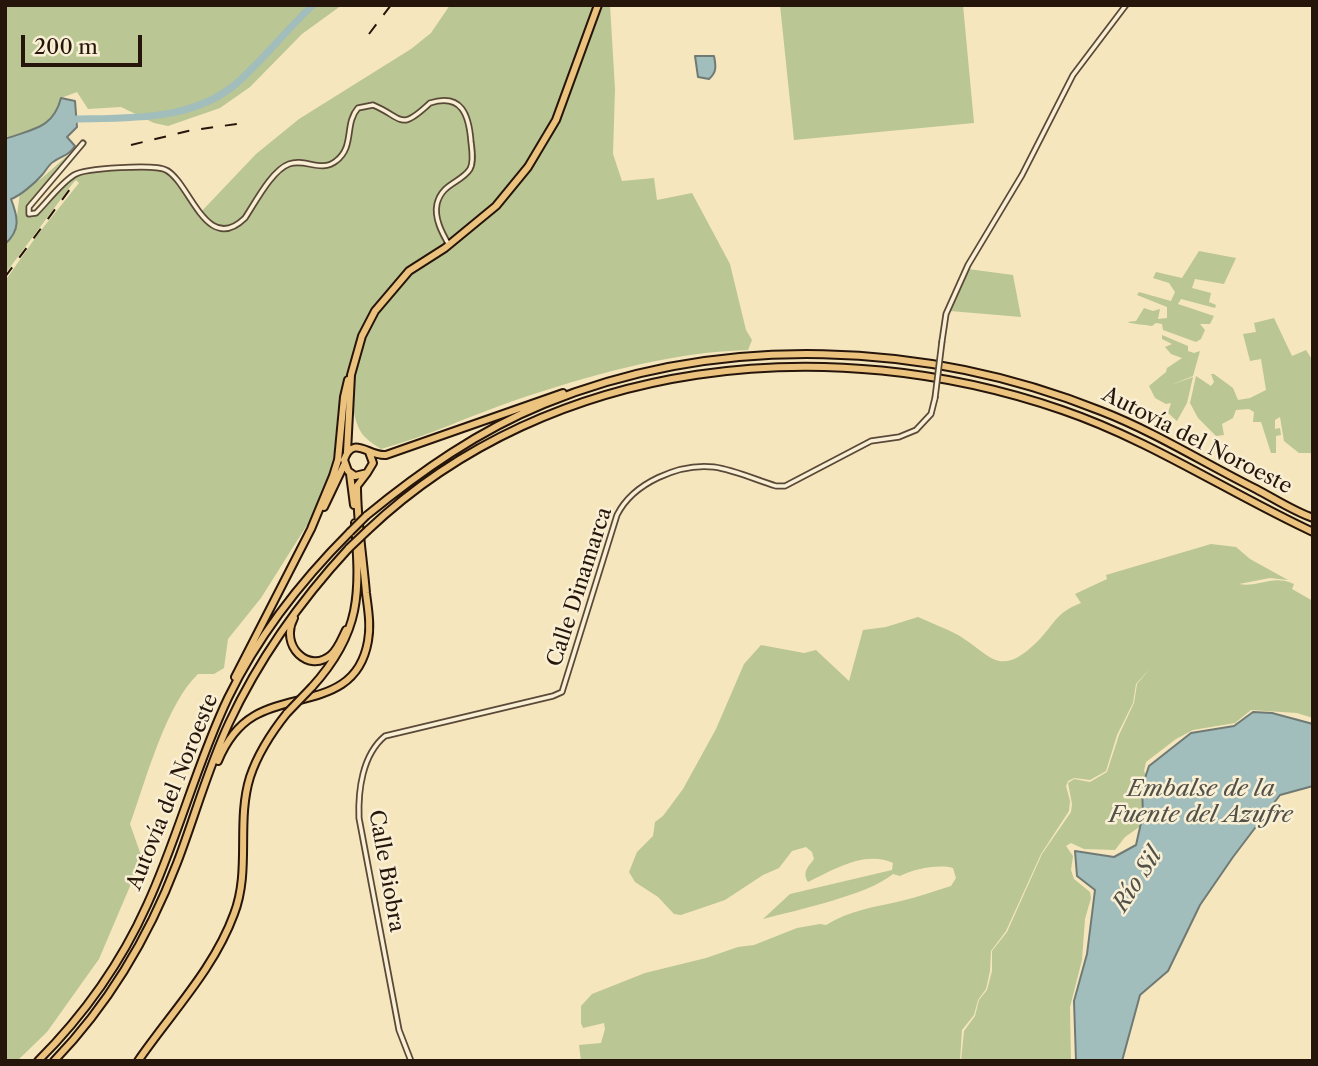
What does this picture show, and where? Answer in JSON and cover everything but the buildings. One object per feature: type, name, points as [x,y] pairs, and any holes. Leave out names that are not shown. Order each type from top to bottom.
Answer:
[{"type":"highway","points":[[311,529],[338,460],[344,397],[362,336],[375,311],[409,271],[449,245],[496,206],[528,167],[556,120],[598,5]]},
{"type":"highway","name":"Autovía del Noroeste","points":[[38,1061],[72,1024],[109,973],[146,906],[229,696],[254,652],[304,580],[366,516],[432,464],[544,404],[624,377],[694,363],[766,355],[833,354],[895,358],[989,374],[1066,398],[1153,433],[1313,518]]},
{"type":"highway","points":[[347,452],[357,447],[375,455],[386,455],[603,380],[640,370],[694,363]]},
{"type":"highway","name":"Autovía del Noroeste","points":[[54,1061],[94,1014],[126,968],[159,907],[214,760],[246,689],[267,652],[299,606],[350,549],[397,503],[451,465],[526,424],[628,388],[686,376],[745,369],[842,366],[960,381],[1063,410],[1126,435],[1313,533]]},
{"type":"highway","points":[[176,830],[182,802],[212,723],[311,529],[332,494],[344,465],[350,427],[351,375]]},
{"type":"highway","points":[[350,427],[353,437],[366,450],[373,463],[354,486],[353,502]]},
{"type":"highway","points":[[138,1061],[213,957],[234,915],[241,894],[244,869],[249,779],[261,750],[287,713],[327,672],[344,645],[357,598],[358,576],[350,474],[344,465]]},
{"type":"highway","points":[[350,474],[364,474]]},
{"type":"highway","points":[[177,863],[186,847],[219,758],[236,730],[266,710],[324,694],[350,677],[361,660],[368,642],[369,619],[357,486],[364,474]]},
{"type":"highway","points":[[350,549],[293,620],[289,637],[295,651],[310,660],[331,655],[346,628],[357,598]]},
{"type":"street","name":"Calle Dinamarca","points":[[553,696],[562,692],[565,686],[617,515],[623,502],[631,495],[656,480],[701,467],[715,467],[776,486],[792,484],[871,441],[899,437],[916,430],[931,414],[946,314],[968,265],[1022,175],[1073,75],[1126,5]]},
{"type":"street","points":[[83,143],[29,206],[29,214],[36,213],[69,179],[80,172],[157,167],[170,173],[210,223],[225,228],[238,225],[245,218],[282,167],[298,162],[324,167],[335,162],[348,146],[352,117],[358,108],[373,105],[405,121],[415,117],[430,103],[452,102],[463,108],[468,119],[472,162],[466,173],[449,185],[438,200],[437,217],[449,245]]},
{"type":"street","name":"Calle Biobra","points":[[411,1061],[399,1030],[360,831],[358,804],[366,765],[384,736],[553,696]]},
{"type":"green space","points":[[5,5],[342,5],[302,34],[250,87],[220,108],[168,126],[154,123],[121,107],[88,109],[77,92],[61,98],[58,108],[42,125],[8,137],[5,135]]},
{"type":"green space","points":[[450,5],[610,5],[615,89],[613,154],[622,181],[654,178],[657,200],[692,193],[730,264],[746,330],[752,340],[748,350],[688,355],[599,374],[513,401],[381,449],[362,433],[353,409],[338,409],[333,463],[325,489],[307,525],[261,598],[228,639],[224,668],[214,674],[198,674],[176,704],[167,723],[130,824],[142,858],[99,959],[47,1032],[17,1061],[5,1061],[5,281],[79,183],[76,180],[73,183],[5,274],[5,244],[16,223],[20,192],[42,178],[67,156],[69,158],[28,205],[28,211],[32,215],[70,178],[79,173],[159,168],[167,172],[200,213],[256,154],[299,119],[411,49],[431,33]]},
{"type":"green space","points":[[780,5],[963,5],[974,123],[794,140]]},
{"type":"green space","points":[[1199,251],[1236,258],[1224,284],[1195,279],[1192,288],[1211,293],[1209,302],[1216,305],[1215,308],[1181,299],[1178,304],[1214,316],[1210,324],[1200,324],[1205,330],[1201,339],[1196,342],[1163,330],[1162,324],[1156,323],[1152,326],[1127,322],[1136,321],[1144,308],[1153,311],[1160,309],[1158,319],[1167,318],[1167,307],[1137,295],[1139,292],[1171,301],[1175,292],[1169,283],[1153,278],[1156,272],[1182,278]]},
{"type":"green space","points":[[968,269],[1013,275],[1021,317],[950,311]]},
{"type":"green space","points":[[1274,318],[1292,356],[1306,350],[1313,361],[1313,453],[1299,453],[1284,441],[1280,417],[1275,420],[1275,429],[1280,428],[1281,435],[1276,436],[1276,453],[1271,453],[1261,422],[1253,422],[1254,412],[1249,409],[1236,410],[1233,418],[1222,424],[1224,435],[1216,436],[1198,418],[1190,403],[1196,376],[1211,386],[1214,382],[1211,374],[1214,374],[1233,388],[1238,400],[1250,398],[1266,390],[1261,359],[1250,361],[1243,334],[1256,332],[1254,323]]},
{"type":"green space","points":[[1162,335],[1188,346],[1188,351],[1200,351],[1193,376],[1171,385],[1193,377],[1187,403],[1177,421],[1168,413],[1171,403],[1166,404],[1155,398],[1149,386],[1182,358],[1171,354],[1165,347],[1172,344],[1162,339]]},
{"type":"green space","points":[[1211,544],[1236,547],[1250,559],[1288,580],[1270,578],[1239,584],[1286,581],[1294,584],[1292,589],[1313,601],[1313,718],[1297,713],[1251,710],[1235,723],[1193,730],[1176,739],[1146,762],[1144,771],[1152,787],[1142,792],[1147,803],[1142,825],[1125,837],[1115,850],[1084,849],[1071,843],[1066,846],[1073,856],[1071,870],[1074,879],[1090,892],[1091,898],[1085,919],[1082,960],[1070,1007],[1071,1061],[961,1061],[964,1031],[975,1016],[979,1000],[987,990],[992,971],[992,951],[1007,932],[1042,854],[1071,812],[1072,804],[1068,783],[1074,779],[1090,782],[1107,772],[1119,735],[1134,703],[1137,684],[1151,667],[1136,684],[1133,703],[1117,735],[1106,771],[1090,780],[1074,778],[1068,781],[1066,786],[1070,801],[1069,811],[1041,854],[1006,931],[991,951],[986,989],[978,1000],[974,1015],[962,1030],[960,1061],[581,1061],[579,1045],[601,1043],[605,1029],[604,1023],[583,1028],[581,1023],[581,1006],[592,994],[645,973],[754,945],[797,928],[826,925],[853,912],[951,886],[956,878],[953,868],[947,867],[926,868],[900,876],[893,874],[882,882],[850,895],[763,919],[790,894],[892,870],[893,863],[860,860],[838,867],[808,882],[806,872],[814,859],[812,852],[806,847],[792,851],[779,868],[763,875],[725,900],[681,915],[674,914],[658,897],[635,882],[629,872],[637,852],[653,836],[655,822],[663,816],[683,789],[716,729],[744,664],[761,645],[804,653],[816,650],[849,681],[863,630],[886,627],[918,617],[958,635],[996,660],[1013,659],[1037,642],[1060,615],[1081,603],[1075,594],[1107,579],[1106,575]]},
{"type":"water","points":[[695,56],[714,56],[715,69],[709,79],[698,77]]},
{"type":"water","points":[[61,98],[75,101],[77,127],[67,137],[75,146],[51,163],[27,189],[11,199],[17,223],[14,234],[5,244],[5,139],[47,122],[53,116]]},
{"type":"water","name":"Embalse de la Fuente del Azufre","points":[[1253,712],[1272,713],[1313,724],[1313,786],[1280,795],[1233,857],[1200,905],[1168,971],[1140,995],[1122,1061],[1076,1061],[1074,1001],[1087,954],[1095,890],[1077,876],[1075,851],[1114,857],[1136,845],[1143,814],[1142,787],[1149,766],[1191,733],[1234,726]]},
{"type":"waterway","points":[[70,123],[76,119],[160,115],[201,105],[237,83],[313,5]]},
{"type":"railway","points":[[369,34],[391,5]]},
{"type":"railway","points":[[131,145],[188,131],[243,123]]},
{"type":"railway","points":[[5,277],[73,185]]},
{"type":"water label","name":"Río Sil","points":[[1138,880]]}]
